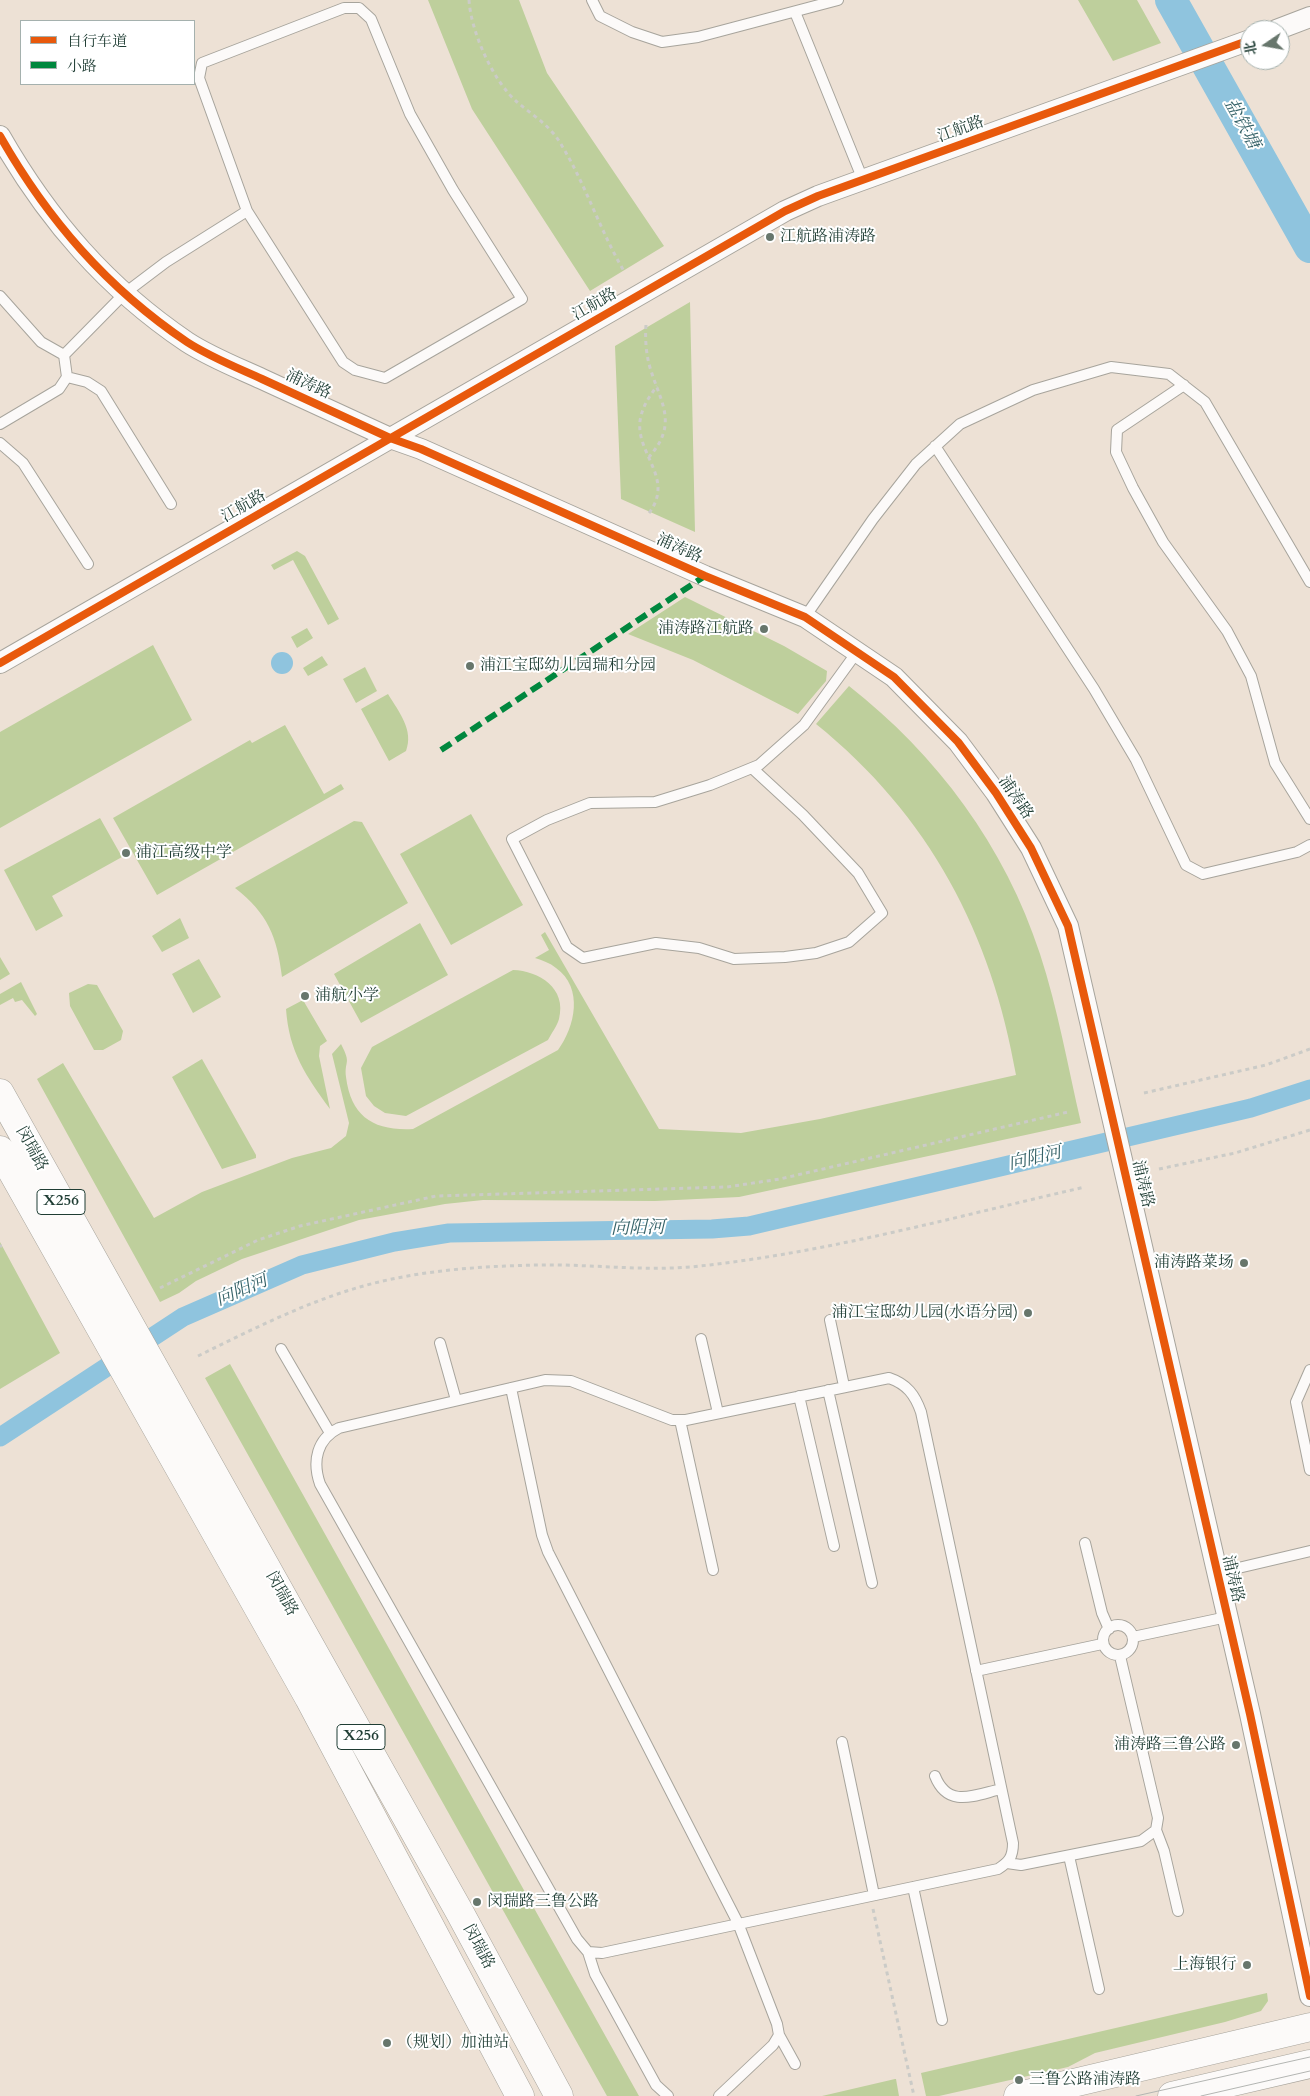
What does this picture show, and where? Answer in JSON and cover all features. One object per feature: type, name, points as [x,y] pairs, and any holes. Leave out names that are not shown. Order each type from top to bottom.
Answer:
[{"type":"main road","name":"闵瑞路","points":[[0,1093],[111,1318],[449,1894],[559,2096]]},
{"type":"main road","name":"闵瑞路","points":[[0,1150],[111,1318]]},
{"type":"main road","name":"闵瑞路","points":[[150,1387],[309,1698],[520,2096]]},
{"type":"main road","points":[[1018,2096],[1310,2027]]},
{"type":"main road","points":[[1172,2096],[1310,2064]]},
{"type":"street","points":[[1290,25],[1310,17]]},
{"type":"street","name":"江航路","points":[[0,663],[785,211],[863,180],[1240,43]]},
{"type":"street","name":"浦涛路","points":[[0,136],[21,173],[55,221],[88,259],[125,293],[189,344],[390,438],[421,449],[696,572],[805,617],[894,677],[958,742],[996,793],[1031,848],[1068,926],[1227,1617],[1310,1996]]},
{"type":"lane","points":[[592,0],[600,16],[632,32],[662,42],[698,37],[838,0]]},
{"type":"lane","points":[[344,8],[359,8],[371,19],[410,114],[430,150],[522,299],[385,378],[370,376],[355,370],[343,362],[248,211],[198,78],[202,63],[332,12],[344,8]]},
{"type":"lane","points":[[795,12],[863,180]]},
{"type":"lane","points":[[64,355],[125,293],[166,262],[248,211]]},
{"type":"lane","points":[[0,296],[41,342],[64,355]]},
{"type":"lane","points":[[0,424],[59,389],[68,377],[64,355]]},
{"type":"lane","points":[[805,617],[873,519],[916,464],[960,424],[1033,390],[1111,367],[1169,374],[1205,402],[1310,582]]},
{"type":"lane","points":[[68,377],[87,382],[101,391],[171,504]]},
{"type":"lane","points":[[1184,385],[1118,430],[1116,452],[1163,542],[1227,631],[1251,676],[1275,763],[1310,819]]},
{"type":"lane","points":[[0,443],[23,464],[88,564]]},
{"type":"lane","points":[[935,446],[1094,689],[1136,760],[1186,865],[1203,874],[1297,852],[1310,845]]},
{"type":"lane","points":[[752,768],[803,815],[858,873],[882,912],[849,942],[816,952],[785,957],[734,958],[699,948],[656,943],[583,958],[567,947],[527,872],[512,838],[547,820],[590,803],[655,802],[710,785],[759,765],[804,725],[857,652]]},
{"type":"lane","points":[[830,1320],[844,1386]]},
{"type":"lane","points":[[701,1339],[718,1413]]},
{"type":"lane","points":[[440,1343],[456,1400]]},
{"type":"lane","points":[[281,1350],[330,1433]]},
{"type":"lane","points":[[1310,1370],[1296,1402],[1310,1470]]},
{"type":"lane","points":[[588,1952],[602,1953],[998,1869],[1007,1863],[1013,1854],[1013,1844],[924,1425],[916,1400],[909,1389],[899,1381],[889,1378],[844,1386],[680,1420],[660,1417],[571,1381],[545,1380],[339,1428],[323,1440],[315,1462],[320,1484],[577,1939],[588,1952],[595,1974],[651,2076],[662,2092],[668,2096]]},
{"type":"lane","points":[[511,1388],[542,1535],[548,1552],[738,1923],[780,2035],[795,2064]]},
{"type":"lane","points":[[828,1390],[872,1583]]},
{"type":"lane","points":[[799,1396],[834,1546]]},
{"type":"lane","points":[[680,1420],[713,1570]]},
{"type":"lane","points":[[1085,1543],[1102,1614],[1109,1629]]},
{"type":"lane","points":[[1217,1573],[1310,1551]]},
{"type":"lane","points":[[1133,1637],[1227,1617]]},
{"type":"lane","points":[[1114,1625],[1126,1627],[1133,1637],[1131,1650],[1120,1656],[1109,1654],[1102,1644],[1104,1632],[1114,1625]]},
{"type":"lane","points":[[976,1672],[1102,1644]]},
{"type":"lane","points":[[1120,1656],[1158,1818],[1156,1830],[1164,1851],[1178,1911]]},
{"type":"lane","points":[[842,1742],[872,1895]]},
{"type":"lane","points":[[935,1776],[942,1790],[957,1797],[1001,1788]]},
{"type":"lane","points":[[1007,1863],[1021,1865],[1141,1841],[1156,1830]]},
{"type":"lane","points":[[1069,1856],[1099,1989]]},
{"type":"lane","points":[[913,1887],[942,2020]]},
{"type":"lane","points":[[719,2096],[773,2045],[780,2035]]},
{"type":"path","points":[[469,0],[470,11],[491,69],[516,101],[558,139],[578,173],[611,249],[624,271]]},
{"type":"path","points":[[646,325],[649,363],[660,391],[666,417],[657,449],[649,457]]},
{"type":"path","points":[[649,513],[654,506],[658,488],[640,422],[644,405],[657,386]]},
{"type":"path","points":[[1144,1093],[1266,1065],[1310,1049]]},
{"type":"path","points":[[160,1288],[258,1240],[300,1226],[436,1196],[727,1187],[780,1179],[1068,1112]]},
{"type":"path","points":[[1158,1169],[1235,1153],[1310,1130]]},
{"type":"path","points":[[198,1356],[261,1325],[317,1302],[368,1285],[482,1267],[542,1265],[697,1266],[779,1256],[1086,1187]]},
{"type":"path","points":[[872,1895],[914,2096]]},
{"type":"green space","points":[[428,0],[519,0],[547,73],[664,246],[590,291],[472,109]]},
{"type":"green space","points":[[1078,0],[1137,0],[1161,43],[1113,61]]},
{"type":"green space","points":[[690,302],[695,532],[621,499],[615,346]]},
{"type":"green space","points":[[297,551],[305,556],[339,619],[328,625],[293,560],[274,570],[271,565]]},
{"type":"green space","points":[[685,597],[784,646],[827,671],[826,681],[798,714],[693,660],[628,634]]},
{"type":"green space","points":[[307,628],[313,638],[297,648],[291,637]]},
{"type":"green space","points":[[153,645],[192,720],[0,828],[0,732]]},
{"type":"green space","points":[[322,656],[328,665],[308,676],[303,668]]},
{"type":"green space","points":[[365,667],[377,691],[356,703],[343,679]]},
{"type":"green space","points":[[849,686],[911,742],[939,773],[964,805],[1008,876],[1040,954],[1057,1017],[1081,1123],[739,1197],[655,1201],[483,1200],[445,1204],[359,1220],[242,1259],[196,1281],[179,1293],[160,1302],[37,1079],[63,1063],[154,1218],[202,1192],[292,1158],[331,1148],[346,1136],[349,1123],[332,1054],[341,1044],[347,1059],[346,1077],[349,1091],[359,1112],[376,1124],[399,1129],[413,1129],[558,1050],[569,1030],[574,1008],[573,997],[571,986],[565,976],[551,965],[535,958],[549,950],[541,935],[545,932],[659,1129],[741,1133],[820,1119],[1016,1075],[1005,1023],[991,973],[972,926],[949,881],[923,838],[892,797],[856,759],[816,724]]},
{"type":"green space","points":[[388,694],[401,714],[408,736],[406,751],[389,761],[361,709]]},
{"type":"green space","points":[[285,725],[324,794],[341,784],[344,789],[157,895],[113,818],[250,740],[252,743]]},
{"type":"green space","points":[[471,814],[523,905],[451,945],[400,854]]},
{"type":"green space","points":[[100,818],[122,857],[52,896],[63,916],[36,931],[4,870]]},
{"type":"green space","points":[[354,821],[362,822],[408,903],[282,977],[277,949],[269,927],[256,907],[235,888]]},
{"type":"green space","points":[[180,918],[189,938],[162,952],[152,936]]},
{"type":"green space","points":[[420,923],[448,975],[361,1023],[334,974]]},
{"type":"green space","points":[[0,957],[10,974],[0,980]]},
{"type":"green space","points":[[199,959],[221,997],[193,1013],[172,974]]},
{"type":"green space","points":[[513,970],[523,971],[541,978],[549,983],[559,998],[559,1019],[548,1040],[406,1116],[385,1113],[374,1106],[366,1096],[361,1068],[372,1047]]},
{"type":"green space","points":[[21,982],[37,1014],[35,1016],[22,1000],[15,1002],[13,998],[0,1005],[0,994]]},
{"type":"green space","points":[[88,984],[97,985],[123,1031],[121,1040],[103,1050],[94,1050],[70,1006],[69,993]]},
{"type":"green space","points":[[303,1000],[327,1041],[320,1046],[319,1056],[330,1109],[306,1074],[291,1038],[286,1009]]},
{"type":"green space","points":[[202,1059],[256,1158],[222,1169],[172,1077]]},
{"type":"green space","points":[[0,1242],[60,1353],[0,1389]]},
{"type":"green space","points":[[230,1364],[639,2096],[607,2096],[205,1378]]},
{"type":"green space","points":[[1267,1993],[1268,2001],[1261,2011],[1225,2022],[1095,2053],[1068,2067],[939,2096],[926,2096],[921,2073]]},
{"type":"green space","points":[[895,2079],[899,2096],[822,2096]]},
{"type":"water","points":[[282,652],[290,655],[293,663],[290,671],[282,674],[274,671],[271,663],[274,655]]},
{"type":"waterway","name":"盐铁塘","points":[[1171,0],[1310,247]]},
{"type":"waterway","name":"向阳河","points":[[0,1437],[183,1317],[302,1265],[394,1242],[449,1233],[712,1229],[749,1226],[1251,1108],[1310,1089]]},
{"type":"tram line","points":[[1136,2096],[1310,2057]]},
{"type":"tram line","points":[[1201,2096],[1310,2071]]},
{"type":"marked path","points":[[441,750],[705,576]]},
{"type":"cycle path","points":[[0,663],[785,211],[818,196],[1240,44]]},
{"type":"cycle path","points":[[0,136],[38,196],[81,250],[131,299],[187,342],[224,362],[390,438],[421,449],[705,576],[805,617],[894,677],[958,742],[996,793],[1031,848],[1068,926],[1250,1714],[1310,1996]]},
{"type":"place","name":"江航路浦涛路","points":[[770,237]]},
{"type":"place","name":"浦涛路江航路","points":[[764,629]]},
{"type":"place","name":"浦江宝邸幼儿园瑞和分园","points":[[470,666]]},
{"type":"place","name":"浦江高级中学","points":[[126,853]]},
{"type":"place","name":"浦航小学","points":[[305,996]]},
{"type":"place","name":"浦涛路菜场","points":[[1244,1263]]},
{"type":"place","name":"浦江宝邸幼儿园(水语分园)","points":[[1028,1313]]},
{"type":"place","name":"浦涛路三鲁公路","points":[[1236,1745]]},
{"type":"place","name":"闵瑞路三鲁公路","points":[[477,1902]]},
{"type":"place","name":"上海银行","points":[[1247,1965]]},
{"type":"place","name":"（规划）加油站","points":[[387,2043]]},
{"type":"place","name":"三鲁公路浦涛路","points":[[1019,2080]]}]
